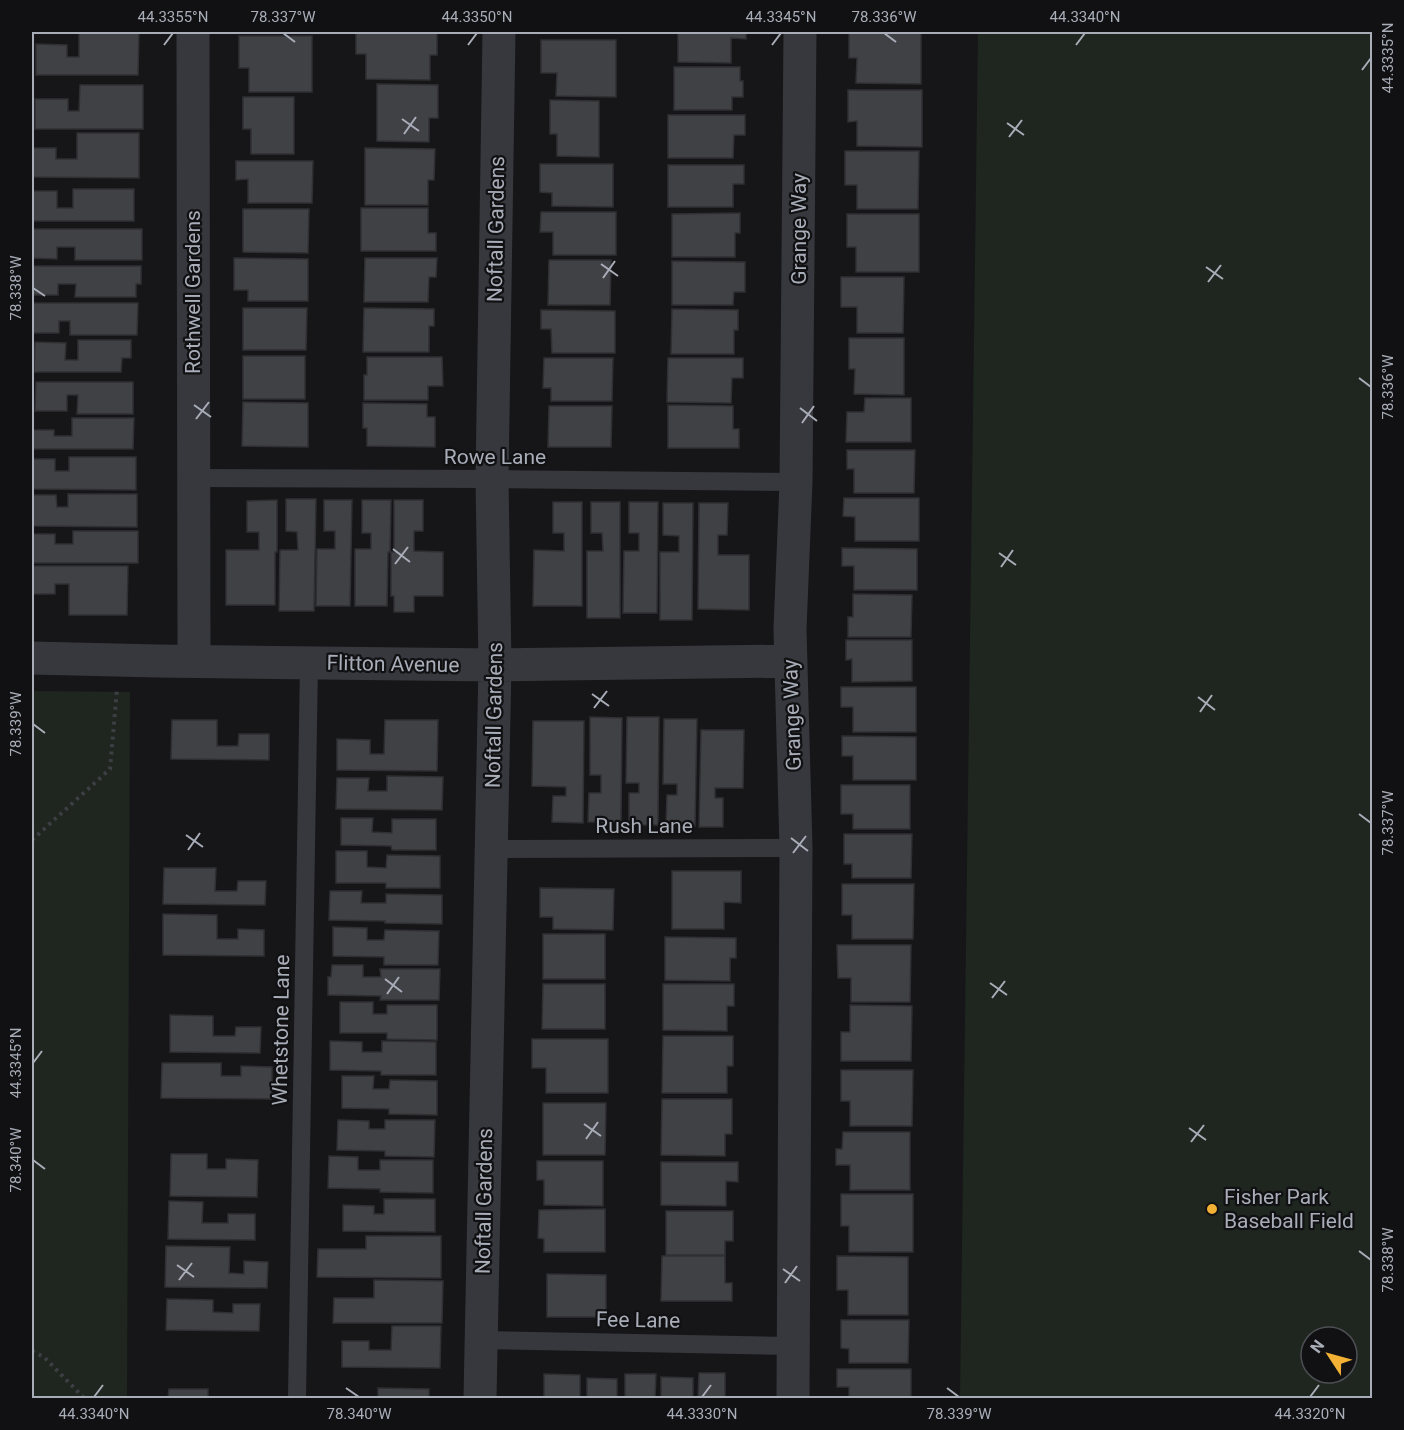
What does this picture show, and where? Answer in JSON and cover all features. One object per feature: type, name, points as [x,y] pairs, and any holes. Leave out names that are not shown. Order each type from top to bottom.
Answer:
[{"type":"street","name":"Rothwell Gardens","points":[[193,32],[194,662]]},
{"type":"street","name":"Noftall Gardens","points":[[480,1398],[495,665],[492,479],[499,32]]},
{"type":"street","name":"Grange Way","points":[[793,1398],[796,848],[790,629],[796,482],[800,32]]},
{"type":"street","name":"Flitton Avenue","points":[[32,658],[495,665],[791,661]]},
{"type":"lane","name":"Rowe Lane","points":[[194,478],[796,482]]},
{"type":"lane","name":"Whetstone Lane","points":[[297,1398],[309,663]]},
{"type":"lane","name":"Rush Lane","points":[[491,849],[796,848]]},
{"type":"lane","name":"Fee Lane","points":[[481,1340],[793,1346]]},
{"type":"path","points":[[32,840],[110,769],[119,660]]},
{"type":"path","points":[[32,1351],[44,1357],[84,1398]]},
{"type":"shaded area","points":[[978,32],[1372,32],[1372,1398],[960,1398]]},
{"type":"shaded area","points":[[32,691],[130,692],[127,1398],[32,1398]]},
{"type":"building","points":[[79,32],[139,32],[138,75],[36,75],[36,44],[67,45],[67,57],[79,57]]},
{"type":"building","points":[[356,32],[437,32],[437,55],[430,55],[430,80],[366,79],[366,54],[356,54]]},
{"type":"building","points":[[678,32],[746,32],[746,39],[731,38],[731,63],[678,62]]},
{"type":"building","points":[[849,32],[921,32],[921,84],[856,83],[857,58],[849,58]]},
{"type":"building","points":[[239,36],[312,36],[312,92],[249,92],[249,68],[239,68]]},
{"type":"building","points":[[541,40],[616,40],[616,97],[556,96],[557,73],[541,73]]},
{"type":"building","points":[[674,67],[740,67],[743,97],[732,97],[732,110],[674,110]]},
{"type":"building","points":[[377,84],[438,85],[438,118],[429,118],[429,142],[377,141]]},
{"type":"building","points":[[80,85],[143,85],[143,129],[35,129],[35,99],[68,99],[68,111],[79,111]]},
{"type":"building","points":[[848,90],[922,90],[922,147],[857,146],[857,121],[848,122]]},
{"type":"building","points":[[243,97],[294,97],[294,154],[251,154],[251,129],[243,129]]},
{"type":"building","points":[[550,100],[599,101],[599,157],[557,156],[557,134],[550,134]]},
{"type":"building","points":[[668,115],[745,115],[745,135],[734,135],[733,158],[668,158]]},
{"type":"building","points":[[77,133],[139,133],[139,178],[32,177],[32,148],[56,148],[56,159],[77,159]]},
{"type":"building","points":[[365,148],[435,149],[434,180],[428,180],[428,205],[365,205]]},
{"type":"building","points":[[845,151],[919,151],[918,209],[857,209],[857,185],[845,185]]},
{"type":"building","points":[[236,161],[313,161],[312,203],[248,203],[248,179],[236,180]]},
{"type":"building","points":[[540,164],[613,164],[613,207],[552,206],[552,193],[540,192]]},
{"type":"building","points":[[668,165],[744,165],[744,184],[733,184],[733,207],[668,207]]},
{"type":"building","points":[[73,189],[134,189],[134,221],[32,221],[32,191],[57,191],[57,208],[73,208]]},
{"type":"building","points":[[361,208],[428,208],[428,233],[436,233],[436,251],[361,251]]},
{"type":"building","points":[[243,209],[309,209],[308,253],[243,252]]},
{"type":"building","points":[[541,212],[616,212],[616,255],[553,255],[553,232],[540,232]]},
{"type":"building","points":[[740,213],[740,233],[735,233],[735,257],[672,257],[672,214]]},
{"type":"building","points":[[847,214],[919,214],[919,272],[856,272],[856,247],[847,247]]},
{"type":"building","points":[[32,229],[142,229],[142,260],[75,260],[75,247],[57,247],[57,259],[32,258]]},
{"type":"building","points":[[234,258],[308,259],[308,301],[248,301],[248,290],[234,290]]},
{"type":"building","points":[[365,258],[437,258],[436,277],[429,277],[428,302],[364,302]]},
{"type":"building","points":[[549,260],[611,260],[610,305],[548,305]]},
{"type":"building","points":[[672,261],[745,262],[745,292],[734,292],[733,305],[672,305]]},
{"type":"building","points":[[32,266],[141,266],[141,284],[136,284],[136,297],[75,297],[76,284],[58,284],[58,295],[32,295]]},
{"type":"building","points":[[841,277],[904,277],[903,333],[857,333],[857,307],[841,307]]},
{"type":"building","points":[[32,303],[138,303],[137,335],[70,335],[70,321],[59,321],[59,333],[32,333]]},
{"type":"building","points":[[243,308],[307,308],[306,350],[243,350]]},
{"type":"building","points":[[364,308],[434,309],[434,326],[429,326],[429,352],[363,352]]},
{"type":"building","points":[[672,309],[738,310],[738,330],[734,330],[734,354],[671,354]]},
{"type":"building","points":[[541,310],[615,311],[615,353],[552,353],[551,329],[541,329]]},
{"type":"building","points":[[849,338],[904,338],[904,395],[854,394],[855,369],[849,369]]},
{"type":"building","points":[[78,340],[131,340],[131,358],[122,358],[121,372],[34,372],[35,342],[66,343],[65,360],[78,360]]},
{"type":"building","points":[[243,356],[305,356],[305,399],[243,399]]},
{"type":"building","points":[[367,357],[442,357],[443,386],[428,386],[428,400],[364,400]]},
{"type":"building","points":[[544,358],[613,358],[612,401],[551,401],[551,388],[543,388]]},
{"type":"building","points":[[668,358],[743,358],[743,378],[732,378],[731,403],[667,402]]},
{"type":"building","points":[[36,382],[133,382],[133,414],[77,414],[78,395],[67,395],[67,411],[35,411]]},
{"type":"building","points":[[865,398],[911,398],[911,442],[846,442],[847,412],[864,412]]},
{"type":"building","points":[[243,402],[308,403],[308,447],[242,446]]},
{"type":"building","points":[[363,403],[427,404],[427,417],[435,417],[435,447],[367,446],[367,428],[363,428]]},
{"type":"building","points":[[668,405],[733,406],[733,429],[739,429],[739,448],[668,448]]},
{"type":"building","points":[[549,406],[612,406],[611,447],[548,447]]},
{"type":"building","points":[[72,418],[134,418],[133,449],[32,449],[32,430],[54,430],[54,436],[72,436]]},
{"type":"building","points":[[847,450],[915,450],[914,493],[854,493],[854,469],[847,469]]},
{"type":"building","points":[[69,457],[136,457],[136,490],[32,489],[32,459],[55,459],[55,471],[69,471]]},
{"type":"building","points":[[68,494],[137,494],[137,527],[32,526],[32,495],[56,495],[57,507],[68,507]]},
{"type":"building","points":[[844,498],[919,498],[919,541],[855,541],[855,517],[843,516]]},
{"type":"building","points":[[286,499],[316,499],[314,611],[279,611],[280,550],[298,550],[297,532],[286,531]]},
{"type":"building","points":[[277,500],[275,605],[226,605],[226,550],[259,550],[259,532],[247,532],[247,501]]},
{"type":"building","points":[[324,500],[352,500],[350,606],[316,606],[317,549],[335,549],[335,531],[324,531]]},
{"type":"building","points":[[362,500],[391,500],[387,606],[355,606],[355,549],[371,549],[371,533],[362,533]]},
{"type":"building","points":[[394,500],[423,500],[423,531],[414,531],[414,551],[443,552],[443,596],[414,596],[414,612],[394,612],[394,596],[391,596]]},
{"type":"building","points":[[553,502],[582,502],[582,606],[533,606],[534,550],[564,551],[564,533],[553,533]]},
{"type":"building","points":[[591,502],[620,502],[620,618],[587,618],[587,551],[603,551],[602,533],[591,533]]},
{"type":"building","points":[[629,502],[658,502],[657,613],[623,613],[624,551],[639,551],[639,533],[629,533]]},
{"type":"building","points":[[663,503],[693,503],[692,620],[660,620],[660,552],[679,552],[679,536],[663,535]]},
{"type":"building","points":[[699,503],[728,503],[727,535],[718,535],[718,555],[749,555],[749,610],[698,609]]},
{"type":"building","points":[[73,531],[138,531],[138,563],[32,563],[32,534],[55,534],[55,544],[73,544]]},
{"type":"building","points":[[842,548],[917,549],[917,590],[854,590],[854,566],[842,566]]},
{"type":"building","points":[[32,566],[128,566],[127,615],[69,615],[69,584],[55,584],[55,594],[32,594]]},
{"type":"building","points":[[853,594],[912,595],[911,637],[848,637],[848,617],[853,617]]},
{"type":"building","points":[[846,640],[912,640],[912,681],[852,682],[852,659],[846,660]]},
{"type":"building","points":[[841,687],[916,687],[916,732],[853,732],[853,707],[841,707]]},
{"type":"building","points":[[590,717],[622,718],[621,822],[588,822],[589,793],[601,793],[601,775],[590,775]]},
{"type":"building","points":[[627,717],[659,717],[658,825],[629,825],[629,793],[639,793],[639,783],[626,783]]},
{"type":"building","points":[[664,719],[697,719],[695,826],[666,825],[667,795],[677,795],[677,784],[663,784]]},
{"type":"building","points":[[172,720],[217,720],[217,746],[238,746],[239,734],[269,734],[269,760],[171,759]]},
{"type":"building","points":[[385,720],[438,720],[437,771],[337,770],[337,739],[370,740],[370,754],[384,754]]},
{"type":"building","points":[[533,721],[584,721],[583,823],[552,822],[553,796],[566,796],[566,787],[532,786]]},
{"type":"building","points":[[701,730],[744,730],[743,788],[715,788],[715,798],[723,798],[723,827],[699,827]]},
{"type":"building","points":[[842,736],[916,737],[916,780],[853,780],[853,756],[842,756]]},
{"type":"building","points":[[387,776],[443,777],[442,810],[336,809],[337,778],[369,778],[368,791],[387,791]]},
{"type":"building","points":[[841,785],[910,785],[910,829],[853,829],[853,814],[841,814]]},
{"type":"building","points":[[341,818],[373,818],[372,832],[392,833],[392,819],[436,819],[436,850],[392,850],[391,846],[341,845]]},
{"type":"building","points":[[844,834],[912,834],[911,878],[852,878],[852,864],[844,864]]},
{"type":"building","points":[[336,851],[367,851],[367,867],[386,868],[387,855],[440,856],[440,888],[386,888],[386,883],[336,883]]},
{"type":"building","points":[[164,868],[216,868],[215,891],[237,891],[238,881],[266,881],[265,905],[163,904]]},
{"type":"building","points":[[672,871],[741,871],[741,903],[724,902],[724,929],[672,929]]},
{"type":"building","points":[[842,884],[914,884],[913,939],[852,939],[852,915],[842,915]]},
{"type":"building","points":[[540,888],[614,889],[613,930],[553,929],[553,917],[540,917]]},
{"type":"building","points":[[330,891],[362,891],[361,903],[386,903],[386,894],[442,895],[442,924],[329,920]]},
{"type":"building","points":[[163,914],[217,915],[217,939],[238,939],[238,929],[264,930],[264,956],[163,955]]},
{"type":"building","points":[[333,927],[367,928],[367,940],[384,940],[385,930],[439,931],[438,965],[384,965],[384,957],[333,956]]},
{"type":"building","points":[[543,934],[605,934],[605,979],[543,979]]},
{"type":"building","points":[[665,937],[736,938],[736,958],[730,958],[730,981],[665,980]]},
{"type":"building","points":[[837,945],[911,945],[910,1002],[851,1002],[851,978],[838,978]]},
{"type":"building","points":[[332,965],[363,965],[363,977],[381,977],[380,969],[440,969],[439,1000],[380,1000],[381,996],[328,995],[328,977],[331,977]]},
{"type":"building","points":[[543,984],[605,984],[605,1029],[542,1029]]},
{"type":"building","points":[[663,984],[734,984],[734,1006],[727,1006],[727,1031],[663,1030]]},
{"type":"building","points":[[340,1002],[373,1002],[373,1014],[387,1014],[387,1005],[437,1005],[437,1040],[387,1039],[387,1033],[340,1033]]},
{"type":"building","points":[[850,1005],[912,1006],[911,1061],[841,1061],[841,1032],[850,1032]]},
{"type":"building","points":[[170,1015],[213,1016],[213,1036],[235,1036],[236,1027],[261,1027],[260,1053],[170,1052]]},
{"type":"building","points":[[663,1036],[733,1036],[733,1066],[727,1066],[727,1093],[662,1093]]},
{"type":"building","points":[[532,1039],[608,1039],[608,1093],[546,1093],[546,1068],[532,1068]]},
{"type":"building","points":[[330,1041],[362,1042],[362,1052],[382,1052],[382,1041],[436,1042],[436,1075],[381,1075],[381,1071],[330,1070]]},
{"type":"building","points":[[162,1063],[221,1063],[221,1076],[241,1076],[241,1066],[272,1067],[272,1099],[161,1098]]},
{"type":"building","points":[[841,1070],[913,1070],[912,1126],[850,1126],[850,1101],[841,1101]]},
{"type":"building","points":[[342,1076],[374,1076],[373,1089],[389,1089],[390,1080],[437,1081],[437,1115],[389,1114],[389,1109],[342,1108]]},
{"type":"building","points":[[662,1099],[732,1099],[732,1134],[725,1134],[725,1156],[661,1155]]},
{"type":"building","points":[[543,1103],[606,1103],[605,1155],[543,1155]]},
{"type":"building","points":[[338,1120],[369,1121],[369,1129],[385,1129],[385,1120],[435,1120],[434,1157],[385,1156],[385,1151],[337,1150]]},
{"type":"building","points":[[843,1132],[910,1132],[910,1190],[850,1190],[850,1165],[836,1165],[836,1149],[842,1149]]},
{"type":"building","points":[[171,1154],[207,1154],[207,1169],[226,1169],[226,1159],[258,1160],[257,1197],[170,1196]]},
{"type":"building","points":[[329,1156],[358,1157],[358,1170],[380,1170],[380,1160],[433,1160],[433,1193],[328,1188]]},
{"type":"building","points":[[537,1161],[603,1161],[603,1206],[544,1205],[544,1180],[537,1180]]},
{"type":"building","points":[[661,1162],[738,1162],[738,1182],[726,1181],[726,1206],[661,1205]]},
{"type":"building","points":[[841,1194],[913,1194],[913,1252],[849,1252],[849,1226],[841,1226]]},
{"type":"building","points":[[384,1199],[435,1199],[435,1232],[343,1231],[343,1205],[374,1206],[374,1214],[384,1214]]},
{"type":"building","points":[[169,1201],[203,1202],[202,1223],[228,1223],[228,1214],[255,1214],[255,1240],[168,1239]]},
{"type":"building","points":[[605,1209],[605,1252],[544,1252],[544,1239],[538,1238],[539,1210]]},
{"type":"building","points":[[666,1211],[733,1211],[733,1241],[725,1241],[725,1255],[666,1255]]},
{"type":"building","points":[[366,1236],[441,1236],[441,1278],[317,1277],[318,1249],[366,1249]]},
{"type":"building","points":[[166,1246],[230,1247],[229,1273],[244,1274],[244,1261],[268,1262],[267,1288],[165,1287]]},
{"type":"building","points":[[662,1256],[725,1256],[725,1283],[732,1283],[732,1301],[661,1301]]},
{"type":"building","points":[[837,1256],[908,1257],[908,1315],[848,1315],[848,1290],[837,1290]]},
{"type":"building","points":[[547,1274],[606,1275],[606,1317],[547,1317]]},
{"type":"building","points":[[374,1280],[443,1281],[442,1323],[333,1323],[334,1298],[374,1298]]},
{"type":"building","points":[[167,1299],[213,1300],[213,1312],[233,1313],[233,1304],[260,1304],[259,1331],[166,1330]]},
{"type":"building","points":[[841,1320],[909,1320],[908,1363],[849,1363],[849,1349],[841,1348]]},
{"type":"building","points":[[392,1326],[441,1326],[440,1368],[342,1367],[342,1341],[369,1341],[369,1350],[391,1350]]},
{"type":"building","points":[[837,1369],[911,1369],[911,1398],[849,1398],[849,1387],[837,1387]]},
{"type":"building","points":[[699,1373],[725,1373],[725,1398],[698,1398]]},
{"type":"building","points":[[544,1374],[580,1375],[580,1398],[544,1398]]},
{"type":"building","points":[[625,1374],[656,1374],[655,1398],[625,1398]]},
{"type":"building","points":[[661,1377],[693,1378],[693,1398],[661,1398]]},
{"type":"building","points":[[587,1378],[617,1379],[617,1398],[587,1398]]},
{"type":"building","points":[[378,1388],[429,1389],[429,1398],[378,1398]]},
{"type":"building","points":[[169,1389],[208,1389],[208,1398],[168,1398]]},
{"type":"place","name":"Fisher Park Baseball Field","points":[[1212,1209]]}]
